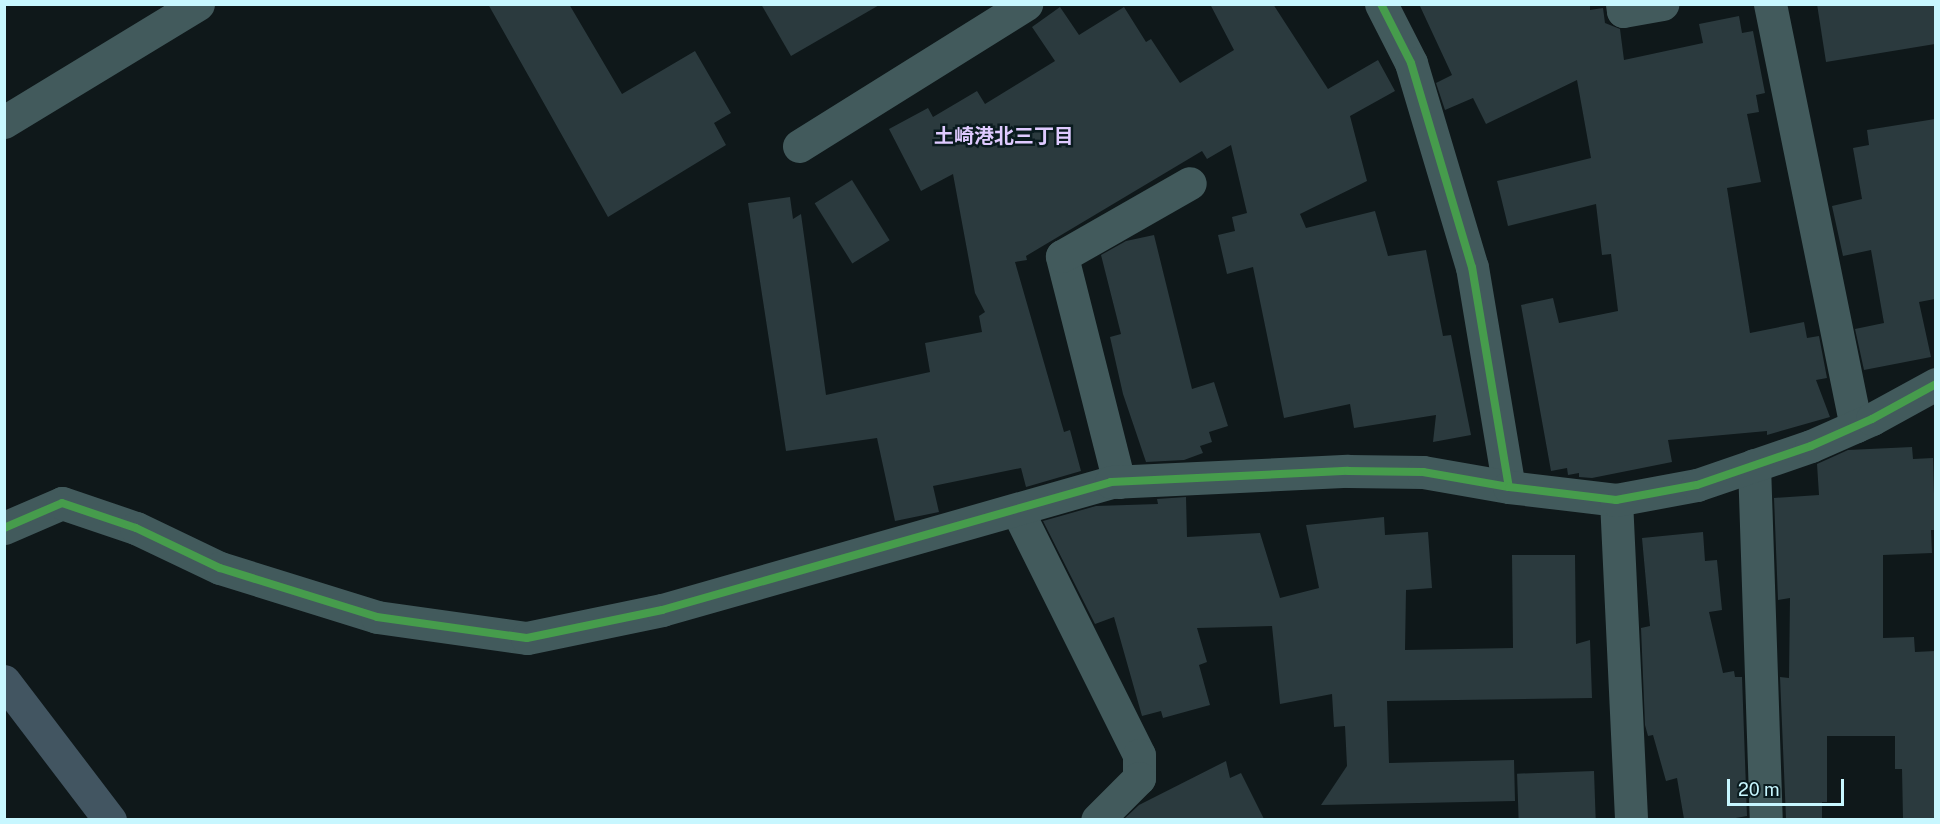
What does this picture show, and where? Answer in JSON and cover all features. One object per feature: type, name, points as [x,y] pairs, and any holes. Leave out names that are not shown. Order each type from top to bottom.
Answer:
[{"type":"main road","points":[[4,681],[110,819]]},
{"type":"street","points":[[4,122],[198,4]]},
{"type":"street","points":[[799,146],[1026,4]]},
{"type":"street","points":[[1381,4],[1411,63],[1472,267],[1509,487]]},
{"type":"street","points":[[1622,4],[1623,11],[1662,4]]},
{"type":"street","points":[[1770,4],[1856,426]]},
{"type":"street","points":[[1119,482],[1062,256],[1191,183]]},
{"type":"street","points":[[4,528],[62,503],[136,528],[220,568],[377,617],[526,638],[662,610],[1119,482],[1423,472],[1509,487],[1616,500],[1697,485],[1856,426],[1935,389]]},
{"type":"street","points":[[1754,465],[1766,819]]},
{"type":"street","points":[[1616,500],[1631,819]]},
{"type":"street","points":[[1018,512],[1139,755],[1139,778],[1096,819]]},
{"type":"building","points":[[488,4],[569,4],[622,94],[695,51],[731,113],[714,123],[726,145],[608,217]]},
{"type":"building","points":[[761,4],[881,4],[791,56]]},
{"type":"building","points":[[1210,4],[1273,4],[1328,89],[1378,60],[1395,91],[1350,116],[1367,181],[1300,214],[1306,228],[1375,211],[1388,256],[1426,250],[1443,336],[1451,335],[1471,435],[1433,442],[1436,415],[1354,428],[1350,404],[1284,418],[1253,267],[1227,274],[1218,235],[1235,231],[1232,217],[1247,213],[1231,145],[1207,159],[1202,151],[1026,256],[1027,260],[1015,262],[1064,432],[1070,430],[1081,471],[1026,487],[1021,468],[933,486],[939,512],[895,521],[877,438],[786,451],[748,203],[790,197],[793,219],[801,214],[826,395],[930,372],[925,343],[982,332],[979,316],[985,312],[975,293],[953,174],[921,191],[889,129],[928,108],[933,117],[977,91],[985,104],[1055,61],[1032,27],[1060,7],[1079,35],[1124,7],[1146,42],[1151,39],[1180,83],[1234,50]]},
{"type":"building","points":[[1419,4],[1590,4],[1590,10],[1603,8],[1605,23],[1620,29],[1624,60],[1703,43],[1699,24],[1739,16],[1742,33],[1753,31],[1765,93],[1756,95],[1759,112],[1747,114],[1761,182],[1727,188],[1750,333],[1804,322],[1807,338],[1819,336],[1827,378],[1816,380],[1830,417],[1767,435],[1767,431],[1668,440],[1672,462],[1592,478],[1579,477],[1579,473],[1568,475],[1567,468],[1551,471],[1521,305],[1553,298],[1559,323],[1618,311],[1611,254],[1602,255],[1596,204],[1508,226],[1497,181],[1591,158],[1577,80],[1486,124],[1473,98],[1445,110],[1436,83],[1452,75]]},
{"type":"building","points":[[1817,4],[1935,4],[1935,44],[1826,62]]},
{"type":"building","points":[[1935,119],[1935,299],[1919,302],[1931,357],[1864,370],[1855,329],[1884,323],[1871,250],[1843,256],[1832,206],[1862,199],[1853,148],[1869,145],[1867,130]]},
{"type":"building","points":[[852,180],[890,240],[852,264],[815,203]]},
{"type":"building","points":[[1154,235],[1192,389],[1214,382],[1228,426],[1209,432],[1212,442],[1200,446],[1203,453],[1184,460],[1146,462],[1123,394],[1110,337],[1121,334],[1101,255],[1126,241]]},
{"type":"building","points":[[1912,447],[1913,459],[1933,458],[1935,530],[1931,530],[1932,553],[1883,555],[1883,638],[1914,637],[1915,652],[1935,651],[1935,819],[1903,819],[1902,769],[1895,769],[1895,736],[1827,736],[1827,802],[1822,802],[1822,819],[1786,819],[1780,677],[1789,678],[1790,598],[1778,600],[1774,498],[1819,495],[1817,464],[1848,450]]},
{"type":"building","points":[[1186,497],[1187,537],[1260,533],[1280,598],[1319,588],[1306,525],[1384,517],[1385,535],[1428,532],[1432,588],[1406,590],[1405,650],[1513,648],[1512,555],[1575,555],[1576,644],[1590,640],[1592,698],[1387,701],[1389,763],[1514,760],[1515,801],[1321,805],[1347,766],[1345,726],[1334,727],[1332,694],[1280,704],[1272,626],[1197,628],[1207,662],[1199,665],[1210,705],[1163,718],[1161,711],[1142,716],[1114,617],[1095,624],[1043,521],[1096,506],[1158,504],[1157,499]]},
{"type":"building","points":[[1703,532],[1705,561],[1717,560],[1722,610],[1709,612],[1723,673],[1734,671],[1735,677],[1742,677],[1747,816],[1730,819],[1684,819],[1677,778],[1666,781],[1653,735],[1648,736],[1645,725],[1641,628],[1650,626],[1642,538]]},
{"type":"building","points":[[1226,761],[1230,778],[1241,773],[1264,819],[1124,819],[1139,805]]},
{"type":"building","points":[[1594,771],[1596,819],[1519,820],[1517,774]]},
{"type":"cycle path","points":[[1381,4],[1411,63],[1472,267],[1509,487]]},
{"type":"cycle path","points":[[4,528],[62,503],[136,528],[220,568],[377,617],[527,638],[662,610],[1111,482],[1348,471],[1423,472],[1509,487],[1616,500],[1697,485],[1811,446],[1872,419],[1936,384]]},
{"type":"district","name":"土崎港北三丁目","points":[[1004,136]]}]
